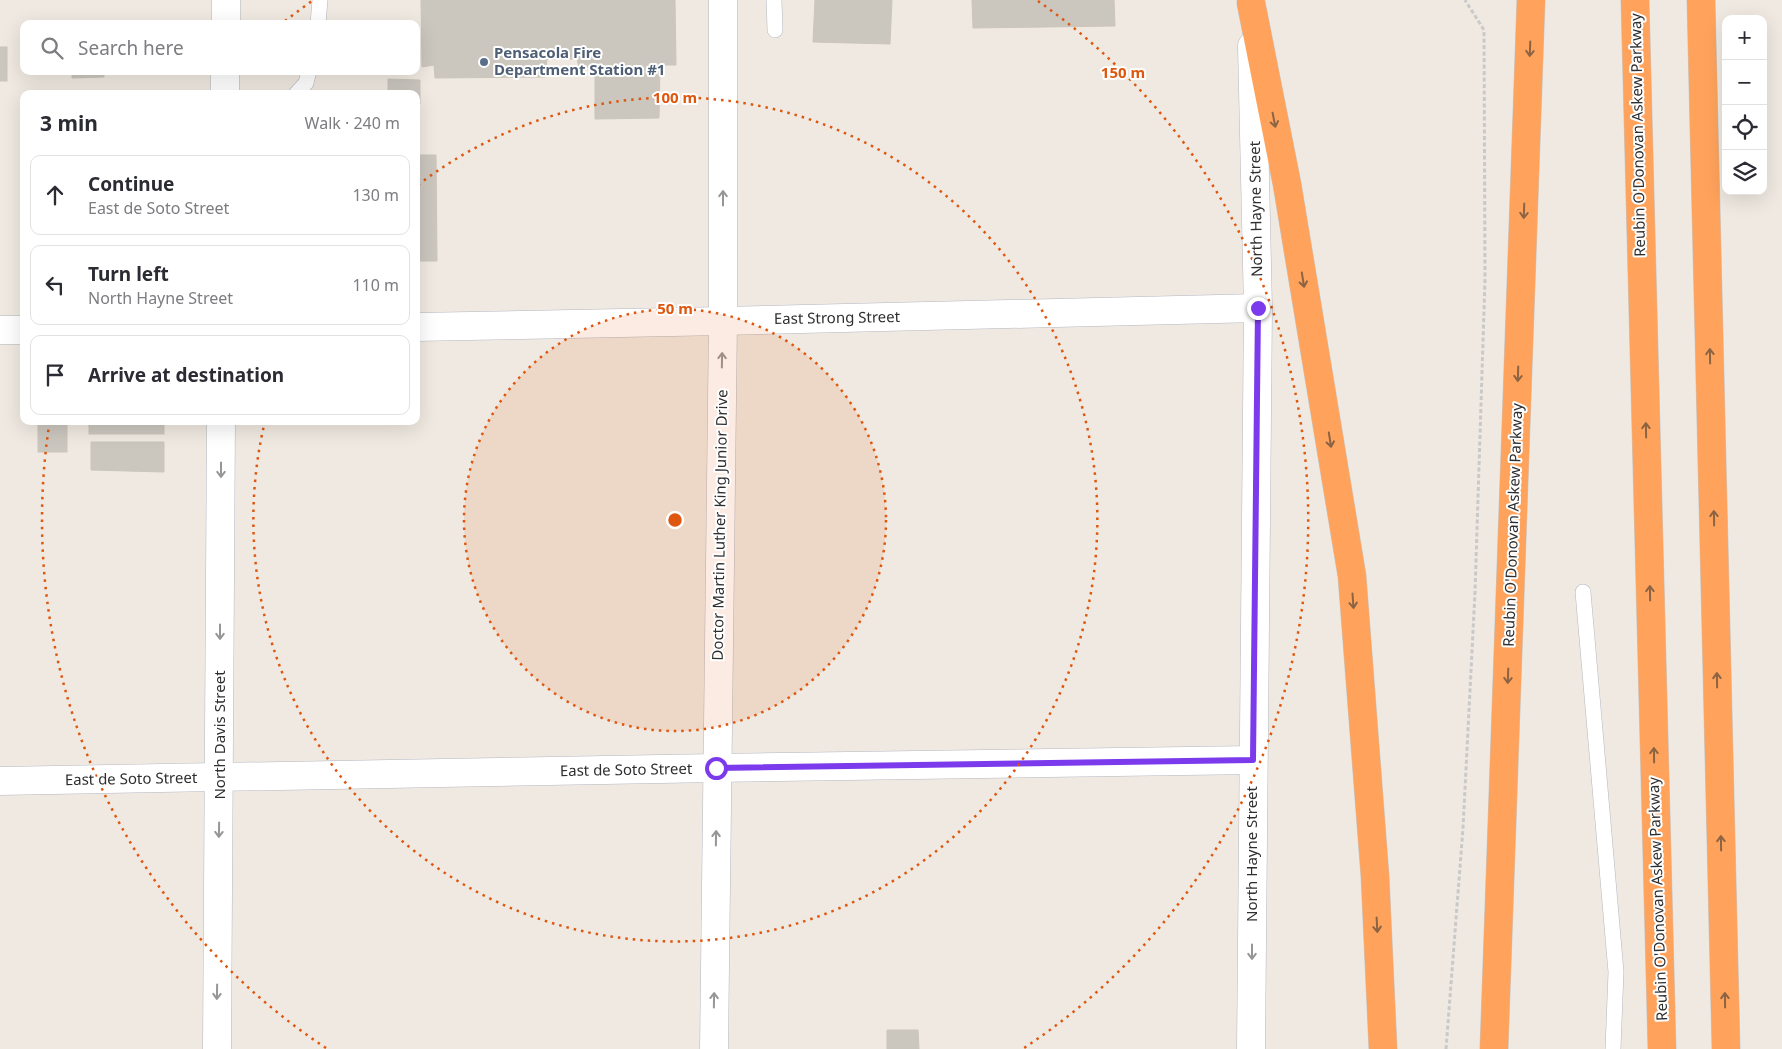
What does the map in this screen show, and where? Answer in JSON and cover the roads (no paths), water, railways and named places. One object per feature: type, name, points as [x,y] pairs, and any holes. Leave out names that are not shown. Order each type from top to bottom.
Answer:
[{"type":"highway","name":"Reubin O'Donovan Askew Parkway","points":[[1494,1049],[1532,0]]},
{"type":"highway","name":"Reubin O'Donovan Askew Parkway","points":[[1635,0],[1662,1049]]},
{"type":"highway","points":[[1701,0],[1726,1049]]},
{"type":"highway","points":[[1251,2],[1287,184],[1352,576],[1374,876],[1382,1049]]},
{"type":"street","points":[[226,0],[226,20]]},
{"type":"street","name":"Doctor Martin Luther King Junior Drive","points":[[714,1049],[723,321],[723,0]]},
{"type":"street","name":"North Hayne Street","points":[[1251,2],[1258,308],[1251,1049]]},
{"type":"street","points":[[225,75],[225,90]]},
{"type":"street","name":"East Strong Street","points":[[420,327],[1258,308]]},
{"type":"street","points":[[0,330],[20,330]]},
{"type":"street","name":"North Davis Street","points":[[217,1049],[221,425]]},
{"type":"street","name":"East de Soto Street","points":[[0,782],[1253,760]]},
{"type":"lane","points":[[318,20],[320,0]]},
{"type":"lane","points":[[774,0],[775,30]]},
{"type":"lane","points":[[300,90],[306,83],[308,75]]},
{"type":"lane","points":[[1583,592],[1616,972],[1613,1049]]},
{"type":"place","name":"Pensacola Fire Department Station #1","points":[[484,62]]}]
